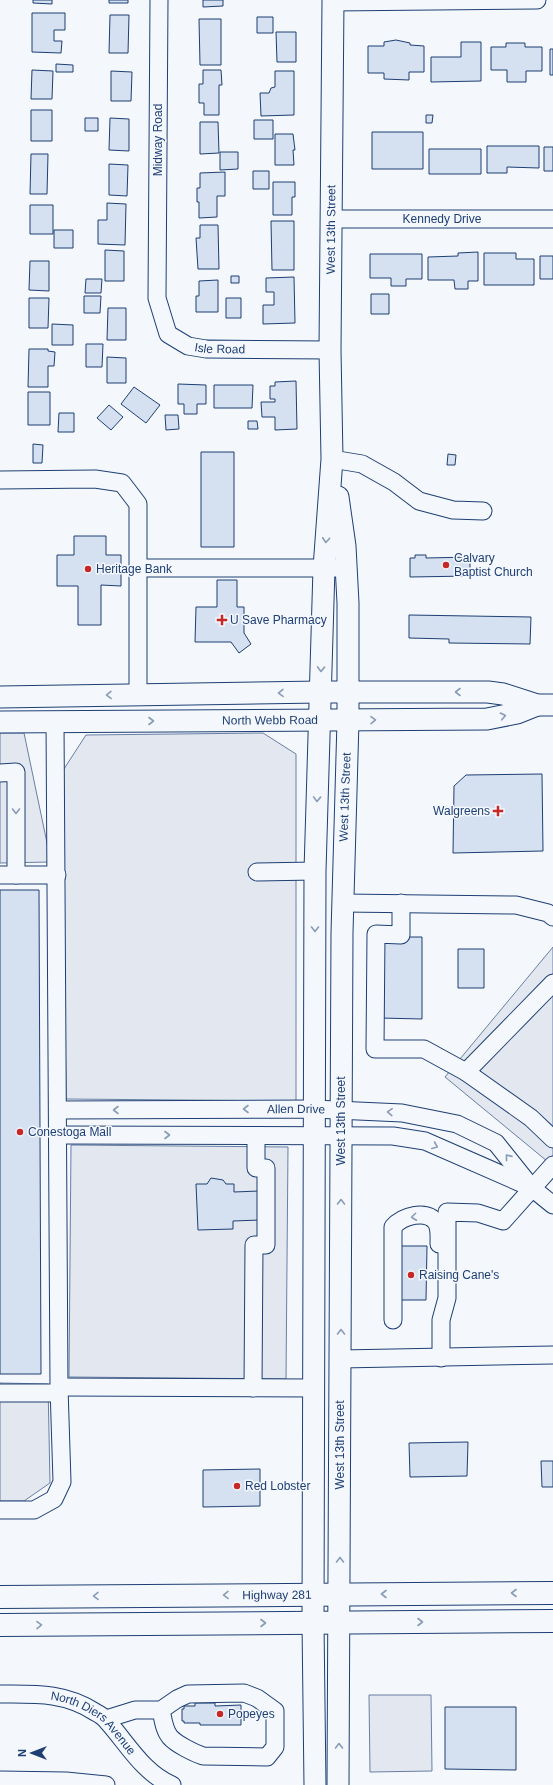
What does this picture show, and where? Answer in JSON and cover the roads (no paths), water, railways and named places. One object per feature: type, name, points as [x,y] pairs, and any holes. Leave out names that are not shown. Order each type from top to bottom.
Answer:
[{"type":"highway","name":"Highway 281","points":[[0,1597],[553,1593]]},
{"type":"highway","points":[[0,1625],[553,1621]]},
{"type":"main road","name":"West 13th Street","points":[[315,1785],[313,1388],[315,871],[324,568],[332,459],[330,350],[333,1]]},
{"type":"main road","name":"West 13th Street","points":[[332,459],[345,546],[348,603],[348,721],[343,903],[341,1136],[338,1785]]},
{"type":"main road","name":"North Webb Road","points":[[0,697],[321,692],[488,692],[503,694],[545,705]]},
{"type":"main road","name":"North Webb Road","points":[[0,722],[487,719],[517,713],[545,705]]},
{"type":"street","name":"Midway Road","points":[[157,280],[159,0]]},
{"type":"street","points":[[333,1],[537,0]]},
{"type":"street","name":"Kennedy Drive","points":[[331,219],[553,219]]},
{"type":"street","name":"Isle Road","points":[[157,280],[157,298],[168,334],[188,346],[206,349],[330,350]]},
{"type":"street","points":[[332,459],[362,464],[394,482],[419,501],[453,510],[483,511]]},
{"type":"street","points":[[0,480],[95,479],[122,482],[138,504],[138,695]]},
{"type":"street","points":[[139,568],[346,568]]},
{"type":"street","points":[[0,1510],[34,1510],[54,1499],[62,1482],[59,1390],[55,721]]},
{"type":"street","points":[[8,772],[8,875],[56,875]]},
{"type":"street","points":[[257,872],[315,871]]},
{"type":"street","points":[[343,903],[516,905],[548,913],[553,917]]},
{"type":"street","points":[[401,903],[401,934],[376,934],[375,1049],[424,1049],[466,1072],[531,1118],[553,1139]]},
{"type":"street","points":[[466,1072],[553,982]]},
{"type":"street","name":"Allen Drive","points":[[58,1110],[314,1109],[402,1113],[457,1124],[496,1143],[532,1188],[553,1205]]},
{"type":"street","name":"Allen Drive","points":[[58,1134],[393,1136],[425,1141],[532,1188]]},
{"type":"street","points":[[253,1388],[254,1245],[266,1245],[266,1168],[256,1168],[256,1136]]},
{"type":"street","points":[[441,1320],[447,1298],[447,1212],[478,1214],[503,1221],[553,1165]]},
{"type":"street","points":[[393,1320],[394,1227],[398,1221],[405,1218],[420,1216],[430,1217],[436,1223],[439,1231],[441,1358]]},
{"type":"street","points":[[341,1359],[553,1355]]},
{"type":"street","points":[[0,1393],[59,1390],[313,1388]]},
{"type":"street","points":[[106,1719],[135,1710],[161,1710],[177,1699],[188,1694],[244,1693],[257,1698],[275,1711],[275,1747],[267,1757],[202,1756],[196,1754],[170,1737],[165,1728],[161,1710]]},
{"type":"street","name":"North Diers Avenue","points":[[0,1694],[45,1694],[82,1703],[106,1719],[133,1754],[164,1782],[172,1785]]},
{"type":"street","points":[[0,1780],[66,1781],[106,1785]]},
{"type":"place","name":"Calvary Baptist Church","points":[[446,565]]},
{"type":"place","name":"Heritage Bank","points":[[88,569]]},
{"type":"place","name":"U Save Pharmacy","points":[[222,620]]},
{"type":"place","name":"Walgreens","points":[[498,811]]},
{"type":"place","name":"Conestoga Mall","points":[[20,1132]]},
{"type":"place","name":"Raising Cane's","points":[[411,1275]]},
{"type":"place","name":"Red Lobster","points":[[237,1486]]},
{"type":"place","name":"Popeyes","points":[[220,1714]]}]
